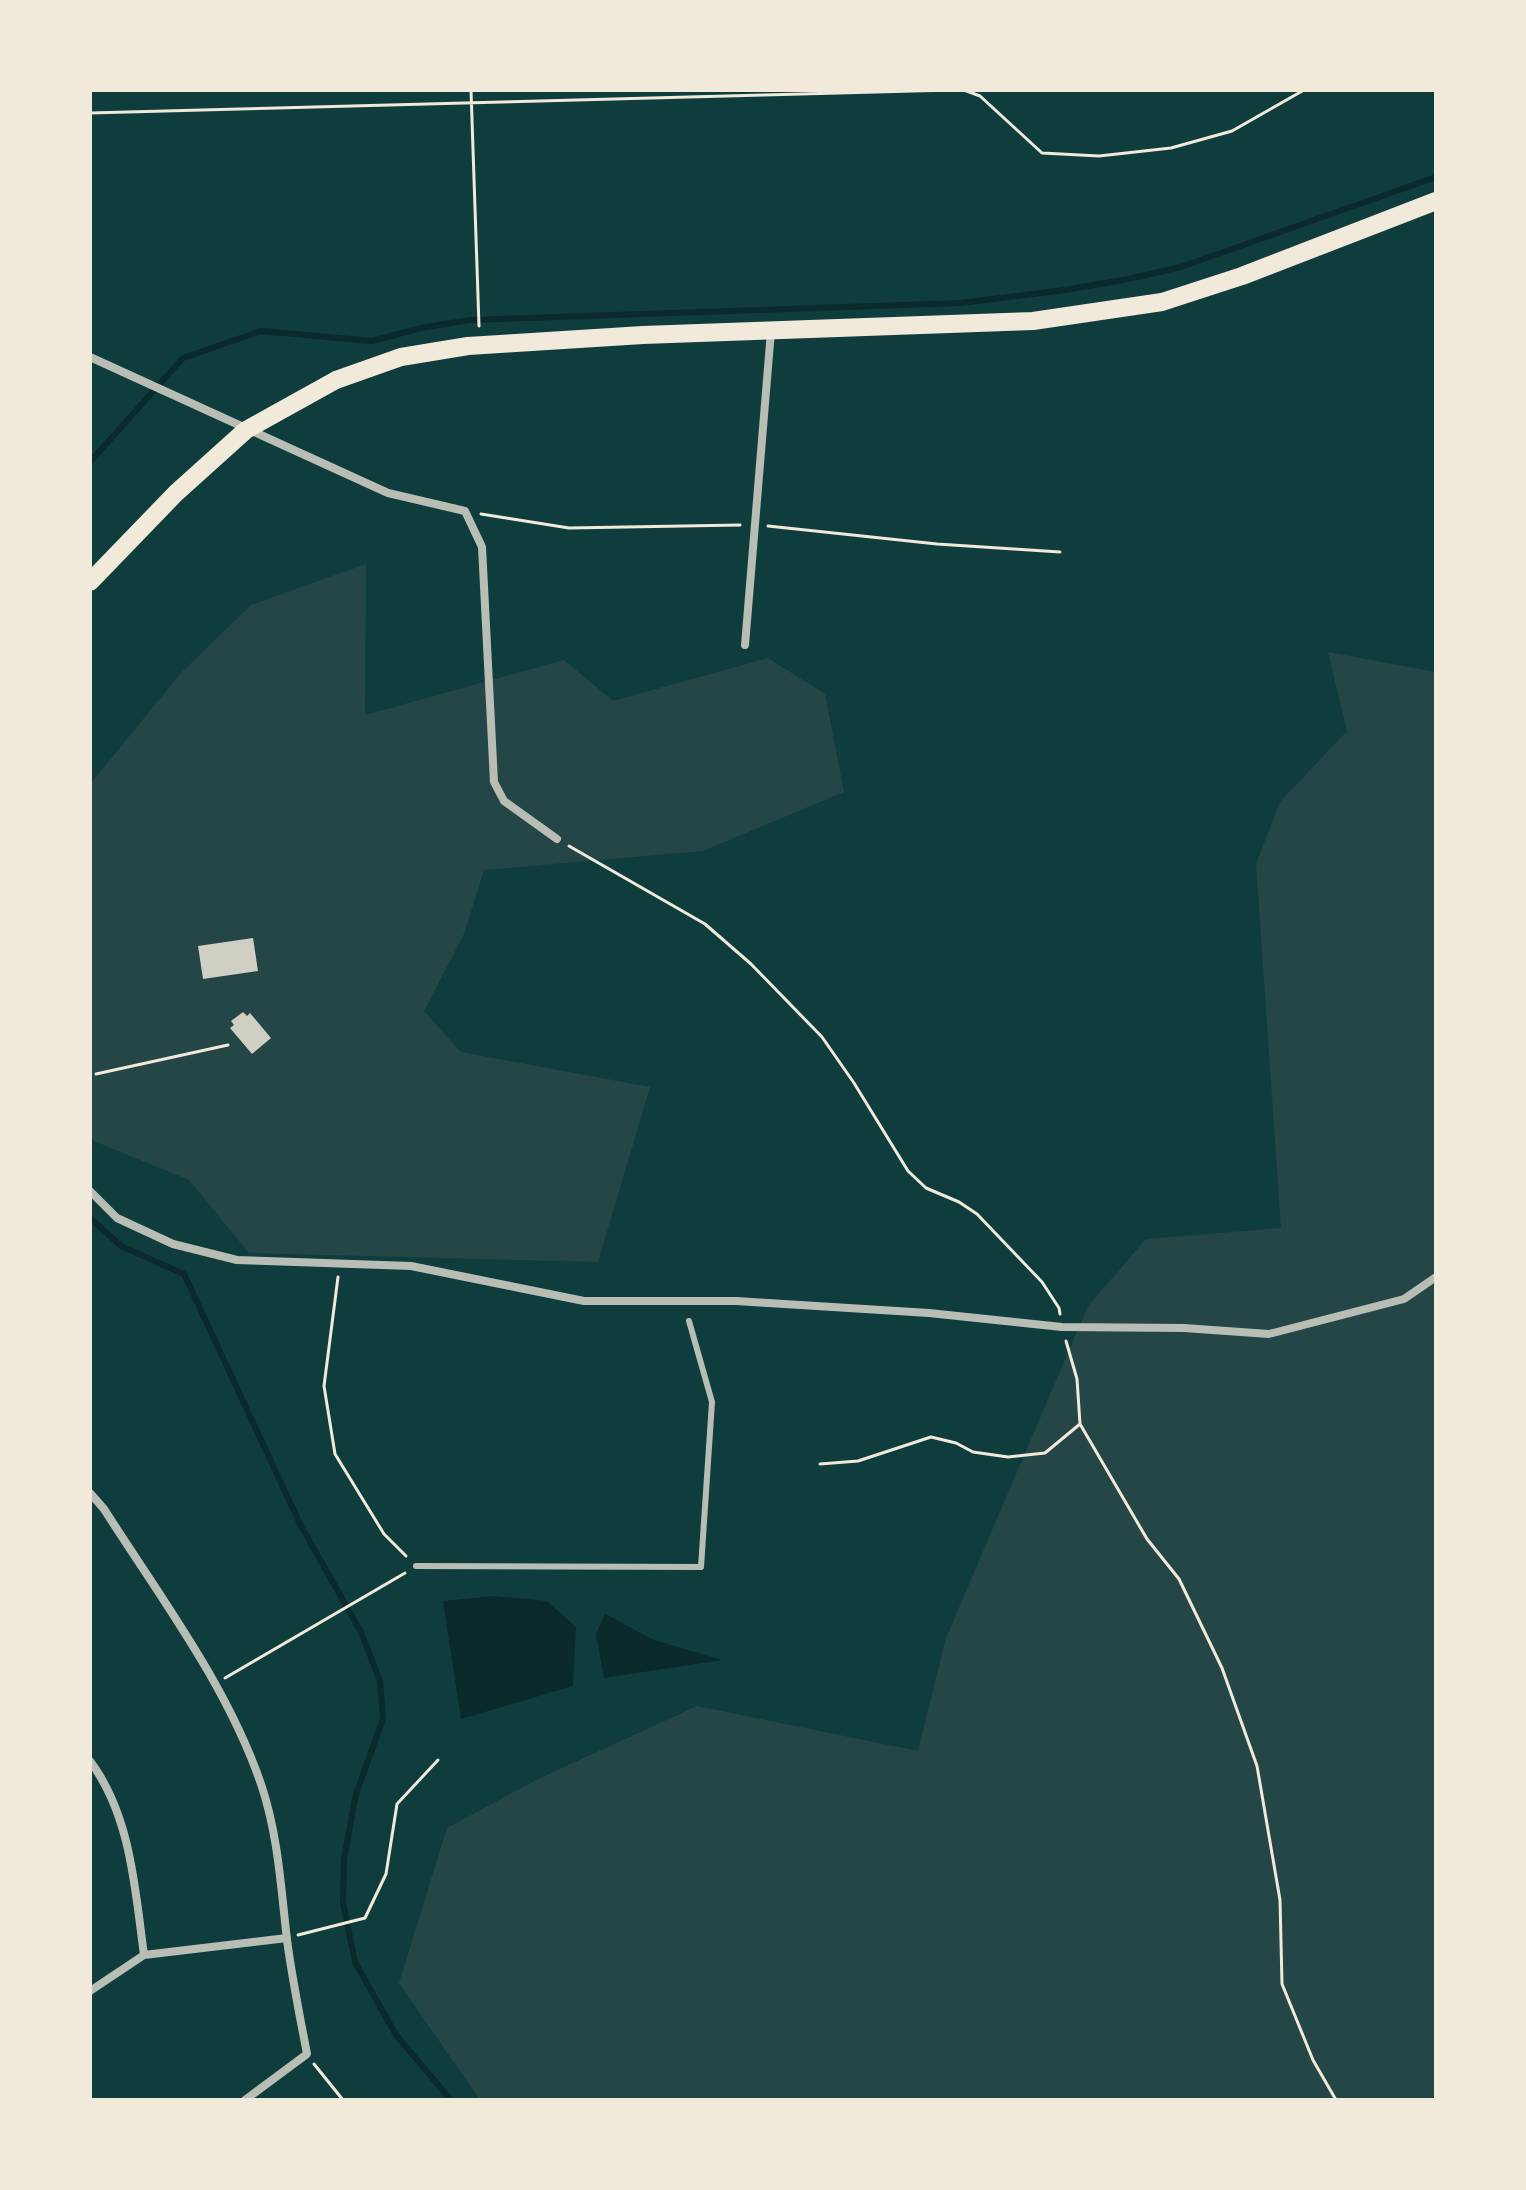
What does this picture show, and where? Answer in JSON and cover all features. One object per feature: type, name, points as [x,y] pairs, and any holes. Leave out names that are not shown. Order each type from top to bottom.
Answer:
[{"type":"main road","points":[[90,582],[176,493],[246,430],[336,380],[401,357],[479,346],[643,335],[1033,321],[1162,302],[1242,276],[1436,201]]},
{"type":"street","points":[[745,645],[771,331]]},
{"type":"street","points":[[90,357],[388,493],[465,511],[482,547],[494,782],[504,801],[557,839]]},
{"type":"street","points":[[90,1191],[117,1218],[173,1244],[237,1260],[339,1266],[411,1266],[584,1301],[736,1301],[929,1313],[1062,1327],[1184,1328],[1269,1334],[1404,1299],[1436,1277]]},
{"type":"street","points":[[90,1493],[104,1509],[215,1684],[242,1734],[262,1787],[278,1856],[287,1938],[307,2054],[245,2100]]},
{"type":"street","points":[[90,1761],[119,1815],[134,1883],[144,1955]]},
{"type":"street","points":[[90,1991],[144,1955],[287,1938]]},
{"type":"lane","points":[[416,1566],[701,1567],[712,1402],[689,1321]]},
{"type":"path","points":[[471,90],[479,346]]},
{"type":"path","points":[[90,113],[951,90]]},
{"type":"path","points":[[964,90],[980,96],[1042,153],[1099,156],[1171,148],[1232,131],[1304,90]]},
{"type":"path","points":[[557,839],[705,924],[751,964],[822,1037],[908,1171],[926,1188],[959,1202],[977,1214],[1042,1282],[1059,1308],[1077,1379],[1080,1424],[1147,1539],[1179,1579],[1222,1668],[1257,1766],[1280,1900],[1282,1984],[1313,2060],[1336,2100]]},
{"type":"path","points":[[96,1074],[228,1045]]},
{"type":"path","points":[[215,1684],[416,1566],[384,1534],[335,1454],[324,1386],[339,1266]]},
{"type":"path","points":[[820,1464],[858,1461],[931,1437],[956,1443],[973,1452],[1008,1457],[1045,1453],[1080,1424]]},
{"type":"path","points":[[287,1938],[365,1918],[386,1874],[397,1804],[438,1760]]},
{"type":"path","points":[[307,2054],[343,2100]]},
{"type":"shaded area","points":[[366,564],[365,715],[564,660],[613,701],[768,658],[825,694],[844,792],[703,851],[484,870],[464,934],[424,1011],[461,1052],[650,1087],[598,1262],[249,1253],[189,1180],[94,1141],[90,1136],[90,784],[182,672],[251,605]]},
{"type":"shaded area","points":[[1328,652],[1436,672],[1436,2100],[480,2100],[399,1983],[447,1828],[538,1779],[697,1706],[918,1751],[946,1638],[1088,1306],[1146,1239],[1281,1228],[1256,864],[1280,802],[1347,731]]},
{"type":"shaded area","points":[[495,1596],[547,1601],[576,1627],[573,1686],[461,1719],[443,1601]]},
{"type":"shaded area","points":[[605,1614],[654,1640],[722,1660],[604,1678],[596,1634]]},
{"type":"building","points":[[253,938],[258,971],[203,979],[198,946]]},
{"type":"building","points":[[243,1012],[247,1016],[250,1013],[271,1038],[252,1054],[230,1028],[234,1025],[231,1021]]},
{"type":"waterway","points":[[90,462],[183,358],[261,331],[372,341],[421,328],[470,320],[961,303],[1065,290],[1181,267],[1436,177]]},
{"type":"waterway","points":[[90,1218],[121,1246],[184,1274],[301,1526],[361,1632],[380,1681],[383,1719],[356,1794],[344,1859],[343,1903],[355,1962],[396,2035],[451,2100]]}]
